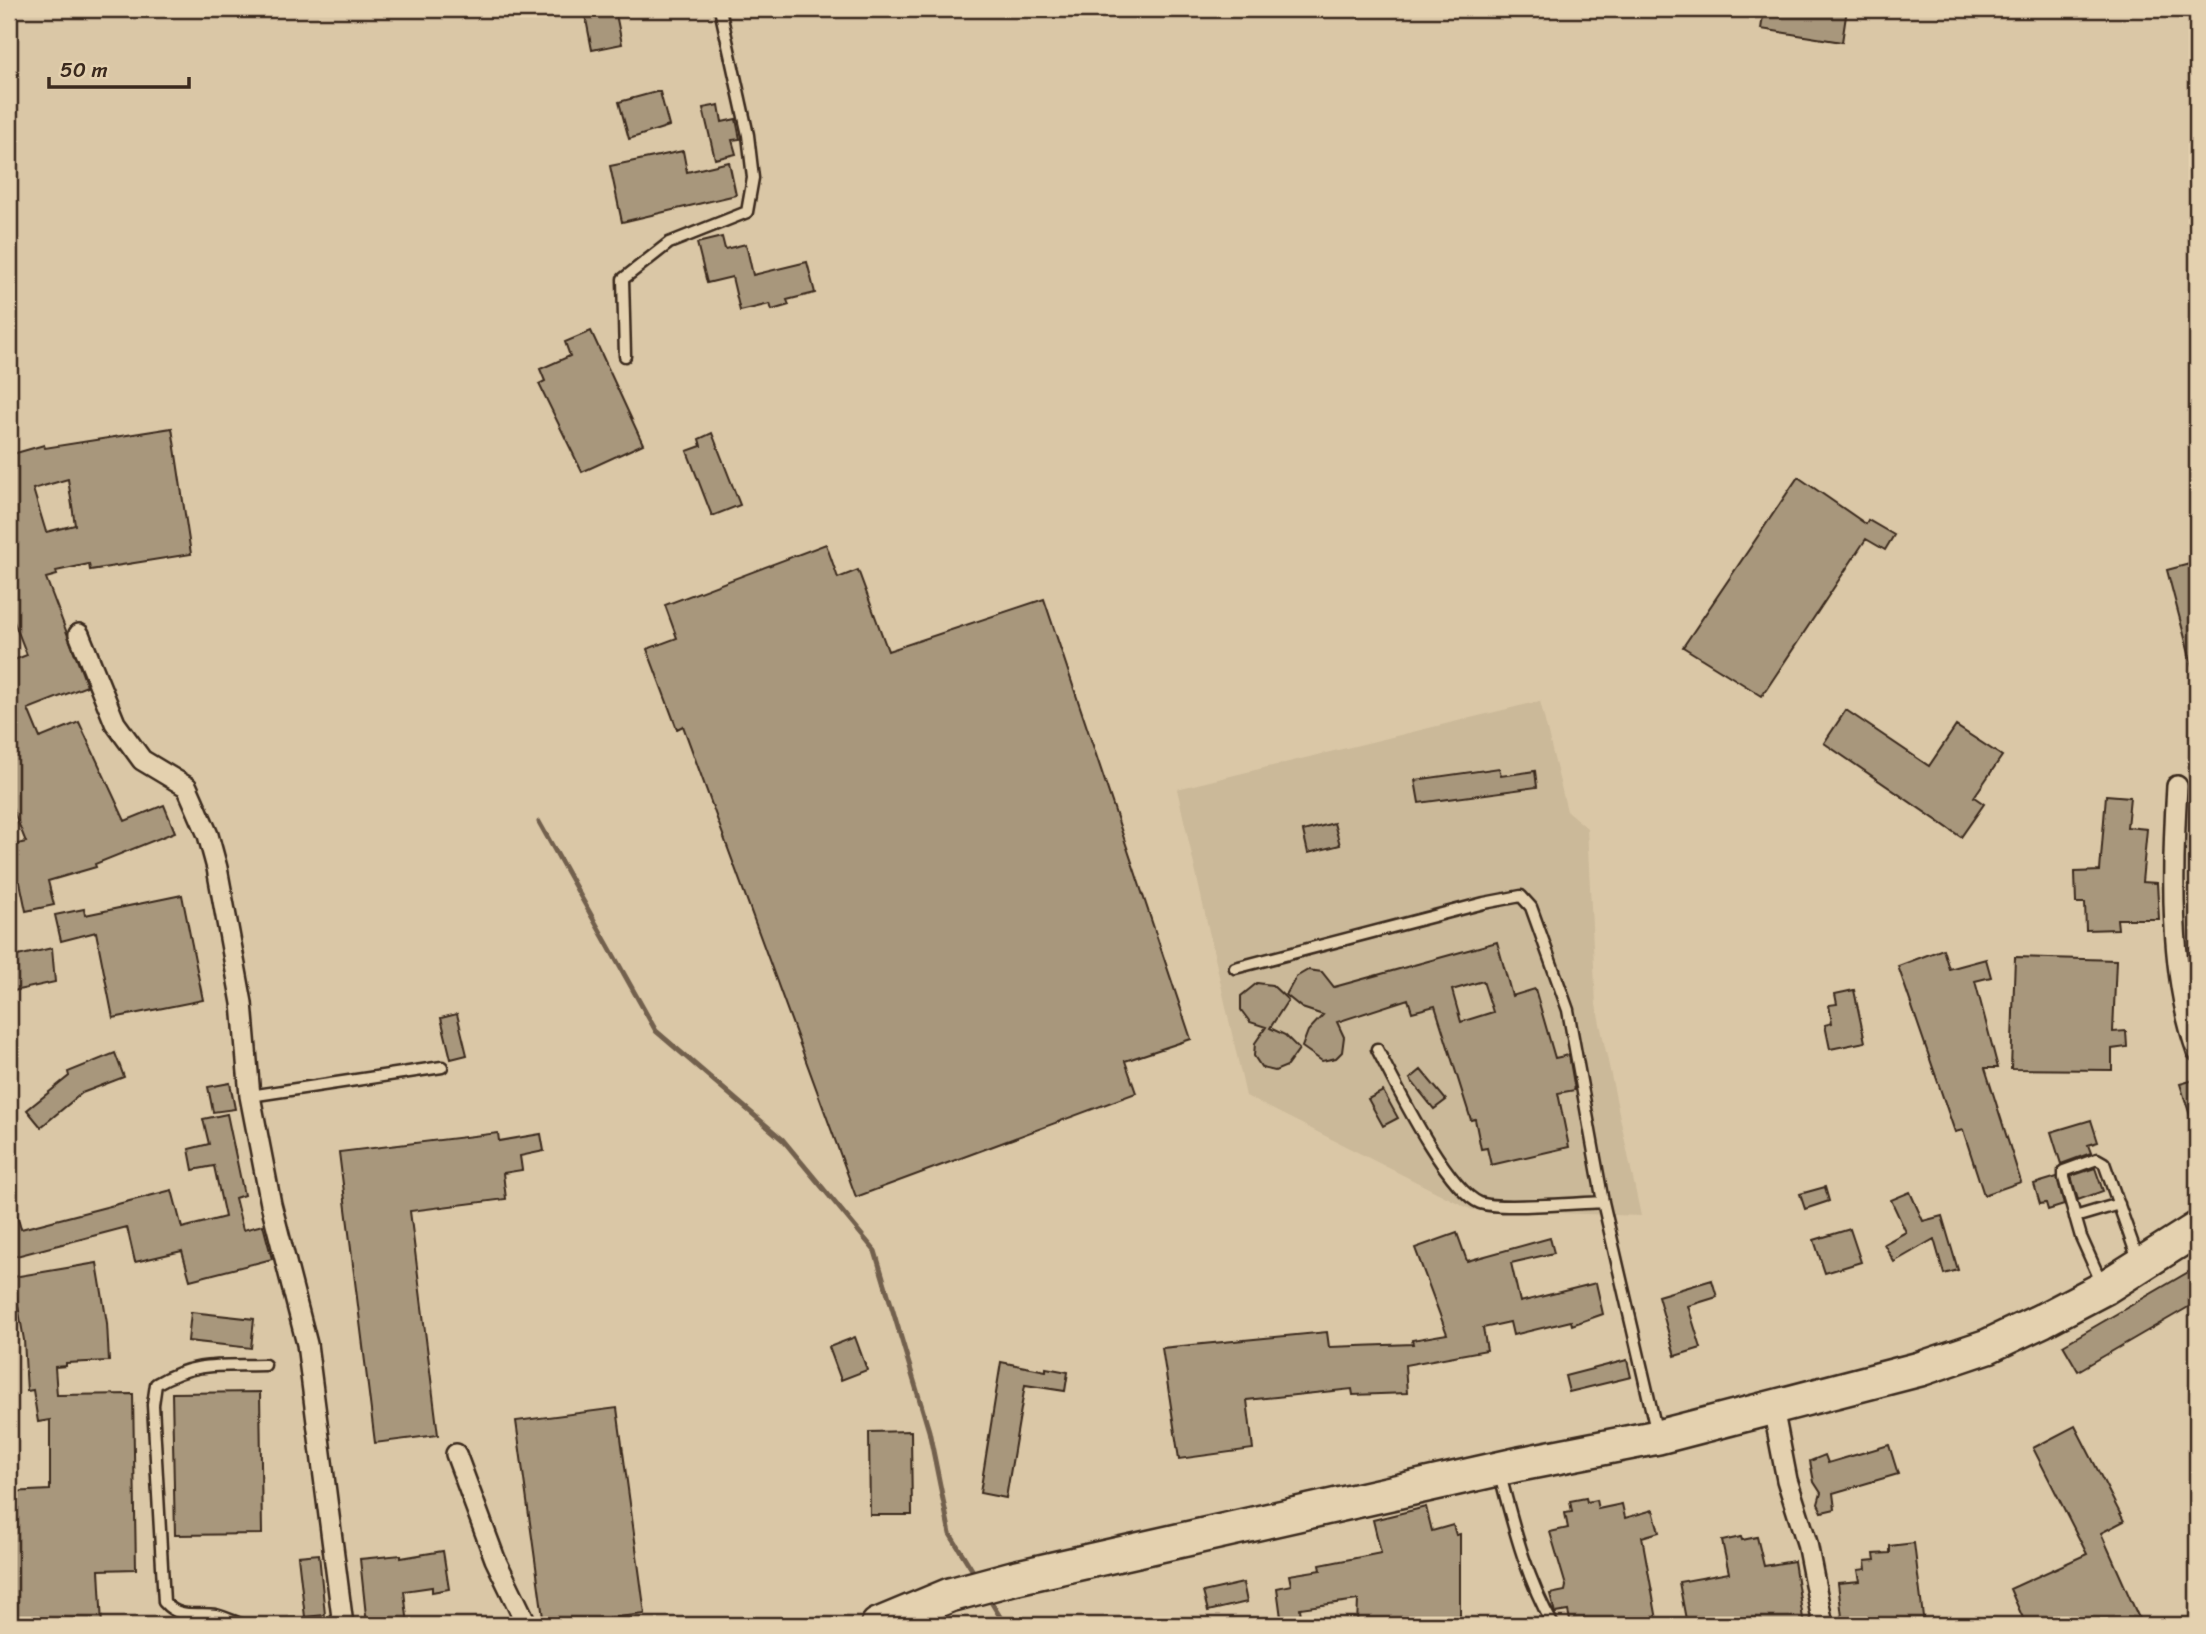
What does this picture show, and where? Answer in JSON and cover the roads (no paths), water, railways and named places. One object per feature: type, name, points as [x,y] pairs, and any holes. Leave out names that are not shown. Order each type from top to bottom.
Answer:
[{"type":"highway","points":[[878,1625],[950,1595],[1013,1578],[1499,1469],[1658,1437],[1920,1369],[1987,1346],[2104,1288],[2197,1229]]},
{"type":"street","points":[[79,634],[115,723],[142,760],[187,787],[208,835],[242,1003],[250,1096],[271,1204],[307,1344],[343,1625]]},
{"type":"street","points":[[2177,786],[2172,871],[2178,950],[2197,1051]]},
{"type":"street","points":[[1773,1408],[1787,1480],[1807,1543],[1823,1625]]},
{"type":"street","points":[[456,1454],[495,1559],[527,1625]]},
{"type":"lane","points":[[625,356],[623,279],[669,243],[747,212],[753,178],[748,135],[720,9]]},
{"type":"lane","points":[[1235,968],[1521,896],[1531,907],[1567,1010],[1603,1202],[1658,1437]]},
{"type":"lane","points":[[1377,1049],[1450,1178],[1480,1203],[1543,1205],[1603,1202]]},
{"type":"lane","points":[[250,1096],[442,1067]]},
{"type":"lane","points":[[2104,1288],[2076,1217],[2064,1172],[2097,1160],[2107,1168],[2140,1265]]},
{"type":"lane","points":[[2076,1217],[2119,1204]]},
{"type":"lane","points":[[243,1625],[215,1615],[191,1617],[171,1610],[164,1602],[153,1405],[156,1384],[176,1372],[192,1367],[265,1365]]},
{"type":"lane","points":[[1499,1469],[1521,1557],[1533,1589],[1553,1625]]},
{"type":"waterway","points":[[539,822],[656,1031],[783,1140],[875,1251],[929,1431],[950,1534],[976,1576]]},
{"type":"waterway","points":[[988,1597],[1005,1625]]}]
